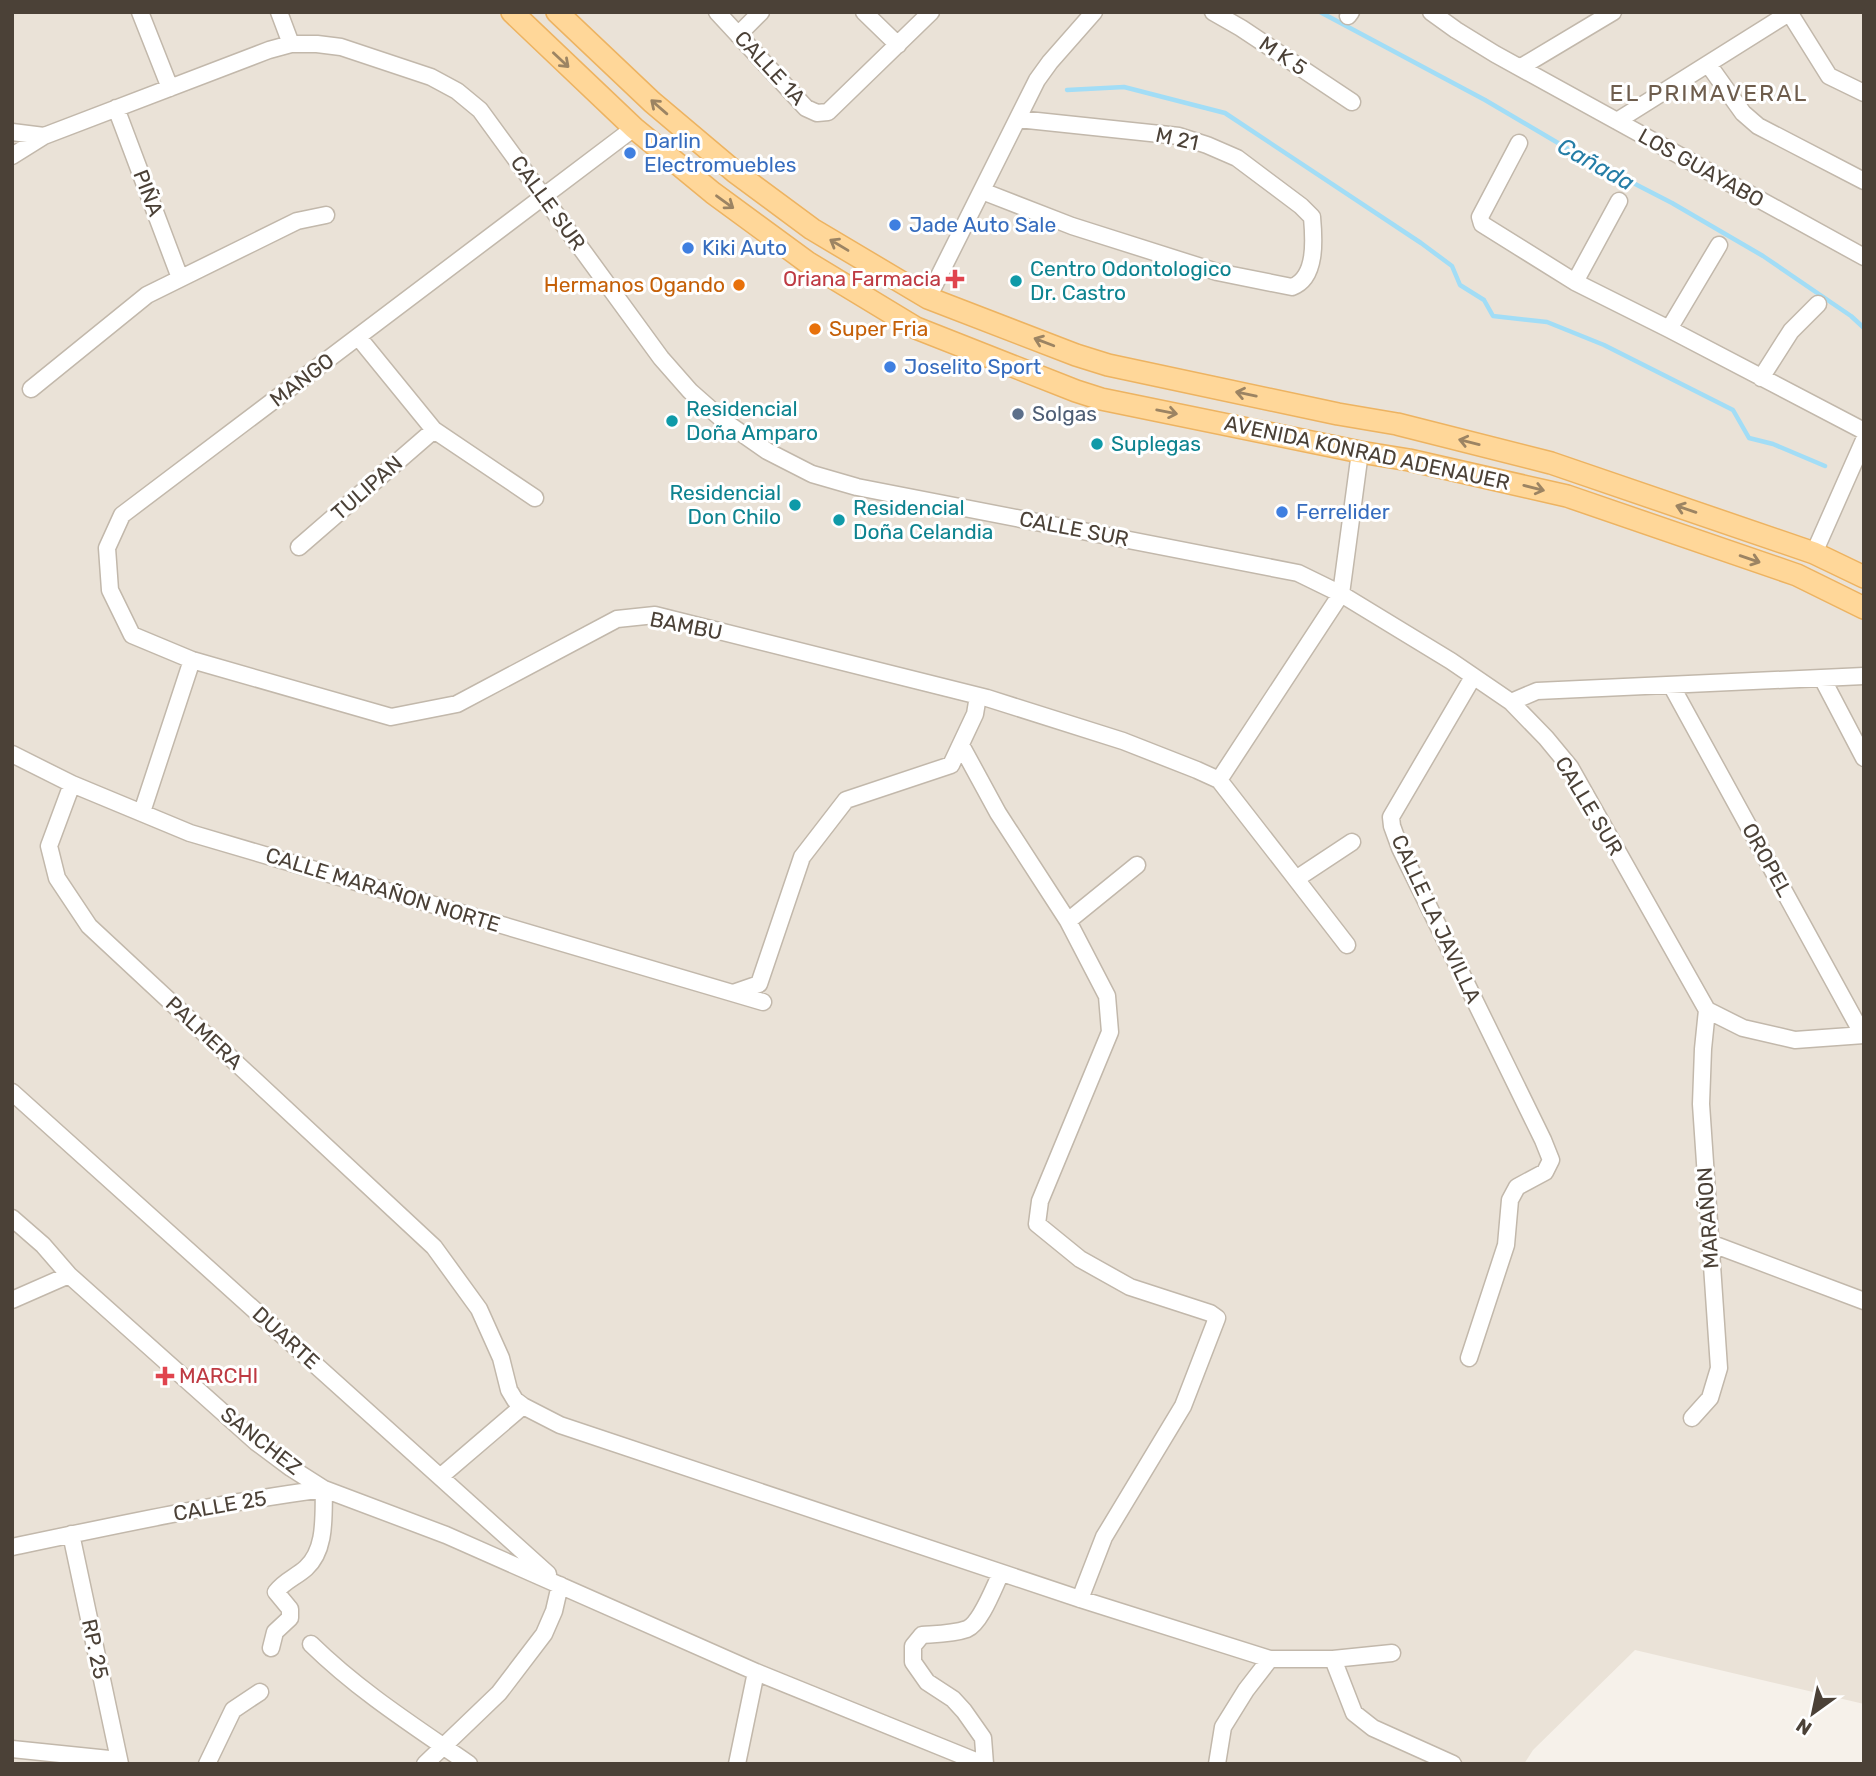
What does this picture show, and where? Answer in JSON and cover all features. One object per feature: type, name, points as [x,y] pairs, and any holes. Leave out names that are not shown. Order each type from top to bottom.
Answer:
[{"type":"main road","name":"AVENIDA KONRAD ADENAUER","points":[[512,12],[634,128],[713,193],[807,262],[916,328],[1101,399],[1409,460],[1567,496],[1797,575],[1864,608]]},
{"type":"main road","name":"AVENIDA KONRAD ADENAUER","points":[[557,12],[652,102],[735,172],[812,229],[928,298],[1108,365],[1397,424],[1551,463],[1814,553],[1864,577]]},
{"type":"main road","points":[[1101,399],[1108,365]]},
{"type":"street","points":[[140,12],[170,88]]},
{"type":"street","points":[[12,156],[44,136],[291,44],[279,12]]},
{"type":"street","name":"CALLE 1A","points":[[717,12],[807,108],[817,113],[828,112],[898,45]]},
{"type":"street","points":[[738,35],[761,12]]},
{"type":"street","points":[[864,12],[898,45],[931,12]]},
{"type":"street","points":[[928,298],[1037,80],[1094,12]]},
{"type":"street","name":"M K 5","points":[[1213,12],[1352,102]]},
{"type":"street","name":"LOS GUAYABO","points":[[1431,12],[1472,41],[1864,257]]},
{"type":"street","points":[[1521,67],[1613,12]]},
{"type":"street","points":[[1617,121],[1789,12],[1829,76],[1864,93]]},
{"type":"street","name":"CALLE SUR","points":[[291,44],[341,47],[431,77],[457,91],[480,110],[661,358],[690,391],[724,421],[768,451],[813,474],[857,487],[1298,573],[1341,594],[1451,661],[1511,702],[1570,767],[1707,1010]]},
{"type":"street","points":[[1708,64],[1743,113],[1758,126],[1864,181]]},
{"type":"street","name":"PIÑA","points":[[116,108],[180,278]]},
{"type":"street","name":"M 21","points":[[982,191],[1072,226],[1217,272],[1292,287],[1299,285],[1305,276],[1315,249],[1312,217],[1237,158],[1179,135],[1018,119]]},
{"type":"street","name":"MANGO","points":[[110,590],[107,548],[122,515],[634,128]]},
{"type":"street","points":[[12,132],[44,136]]},
{"type":"street","points":[[1520,143],[1480,218],[1482,224],[1575,282],[1864,431]]},
{"type":"street","points":[[1575,282],[1619,201]]},
{"type":"street","points":[[31,389],[146,295],[296,221],[326,215]]},
{"type":"street","points":[[1670,329],[1719,244]]},
{"type":"street","points":[[1761,378],[1791,331],[1818,304]]},
{"type":"street","points":[[359,338],[434,430],[535,498]]},
{"type":"street","name":"TULIPAN","points":[[299,547],[434,430]]},
{"type":"street","points":[[1814,553],[1864,440]]},
{"type":"street","points":[[1347,946],[1219,780],[1341,594],[1360,452]]},
{"type":"street","name":"BAMBU","points":[[110,590],[132,635],[192,660],[391,717],[457,704],[617,619],[655,615],[978,696],[1123,741],[1219,780]]},
{"type":"street","points":[[142,812],[192,660]]},
{"type":"street","points":[[1511,702],[1537,691],[1864,676]]},
{"type":"street","name":"CALLE LA JAVILLA","points":[[1469,1358],[1506,1245],[1510,1200],[1517,1187],[1545,1172],[1551,1160],[1400,848],[1391,817],[1473,677]]},
{"type":"street","points":[[1822,678],[1864,758]]},
{"type":"street","name":"OROPEL","points":[[1671,685],[1864,1035]]},
{"type":"street","points":[[733,993],[759,984],[802,857],[846,800],[951,765],[975,714],[978,696]]},
{"type":"street","points":[[961,745],[998,813],[1068,921],[1107,996],[1110,1032],[1040,1200],[1037,1224],[1080,1259],[1130,1287],[1210,1313],[1216,1318],[1183,1406],[1104,1537],[1080,1599]]},
{"type":"street","name":"CALLE MARAÑON NORTE","points":[[12,754],[72,784],[190,833],[763,1002]]},
{"type":"street","name":"PALMERA","points":[[72,784],[49,846],[57,878],[89,926],[434,1247],[479,1309],[501,1358],[509,1390],[523,1406]]},
{"type":"street","points":[[1296,879],[1352,842]]},
{"type":"street","points":[[1068,921],[1137,865]]},
{"type":"street","points":[[1707,1010],[1743,1028],[1795,1040],[1864,1035]]},
{"type":"street","name":"MARAÑON","points":[[1692,1418],[1710,1398],[1719,1367],[1701,1104],[1707,1010]]},
{"type":"street","name":"DUARTE","points":[[12,1092],[560,1585]]},
{"type":"street","name":"SANCHEZ","points":[[12,1218],[43,1245],[69,1275],[256,1442],[324,1489],[446,1535],[756,1672],[984,1764]]},
{"type":"street","points":[[1710,1243],[1864,1301]]},
{"type":"street","points":[[12,1300],[69,1275]]},
{"type":"street","points":[[440,1477],[523,1406],[560,1425],[1270,1660],[1333,1659],[1392,1653]]},
{"type":"street","points":[[271,1648],[275,1632],[290,1618],[290,1609],[276,1592],[280,1586],[309,1566],[321,1543],[324,1489]]},
{"type":"street","name":"CALLE 25","points":[[12,1547],[110,1525],[324,1489]]},
{"type":"street","name":"RP. 25","points":[[71,1534],[120,1762]]},
{"type":"street","points":[[984,1764],[983,1738],[953,1699],[927,1682],[913,1662],[913,1646],[922,1635],[969,1628],[978,1618],[1001,1573]]},
{"type":"street","points":[[425,1764],[499,1693],[544,1634],[554,1611],[560,1585]]},
{"type":"street","points":[[311,1644],[338,1670],[390,1711],[469,1764]]},
{"type":"street","points":[[1333,1659],[1354,1713],[1373,1728],[1453,1764]]},
{"type":"street","points":[[1217,1764],[1223,1727],[1246,1690],[1270,1660]]},
{"type":"street","points":[[737,1764],[756,1672]]},
{"type":"street","points":[[207,1764],[233,1710],[260,1692]]},
{"type":"street","points":[[12,1749],[120,1762]]},
{"type":"shaded area","points":[[12,12],[1864,12],[1864,1704],[1635,1650],[1533,1750],[1524,1764],[12,1764]]},
{"type":"waterway","name":"Cañada","points":[[1320,12],[1485,100],[1575,153],[1672,203],[1763,256],[1851,316],[1864,328]]},
{"type":"waterway","points":[[1067,90],[1124,87],[1225,113],[1452,266],[1460,285],[1484,300],[1493,316],[1547,322],[1604,345],[1733,410],[1749,438],[1773,444],[1825,466]]},
{"type":"place","name":"Darlin Electromuebles","points":[[630,153]]},
{"type":"place","name":"Jade Auto Sale","points":[[895,225]]},
{"type":"place","name":"Kiki Auto","points":[[688,248]]},
{"type":"place","name":"Oriana Farmacia","points":[[955,279]]},
{"type":"place","name":"Centro Odontologico Dr. Castro","points":[[1016,281]]},
{"type":"place","name":"Hermanos Ogando","points":[[739,285]]},
{"type":"place","name":"Super Fria","points":[[815,329]]},
{"type":"place","name":"Joselito Sport","points":[[890,367]]},
{"type":"place","name":"Solgas","points":[[1018,414]]},
{"type":"place","name":"Residencial Doña Amparo","points":[[672,421]]},
{"type":"place","name":"Suplegas","points":[[1097,444]]},
{"type":"place","name":"Residencial Don Chilo","points":[[795,505]]},
{"type":"place","name":"Ferrelider","points":[[1282,512]]},
{"type":"place","name":"Residencial Doña Celandia","points":[[839,520]]},
{"type":"place","name":"MARCHI","points":[[165,1376]]},
{"type":"district","name":"EL PRIMAVERAL","points":[[1709,93]]}]
